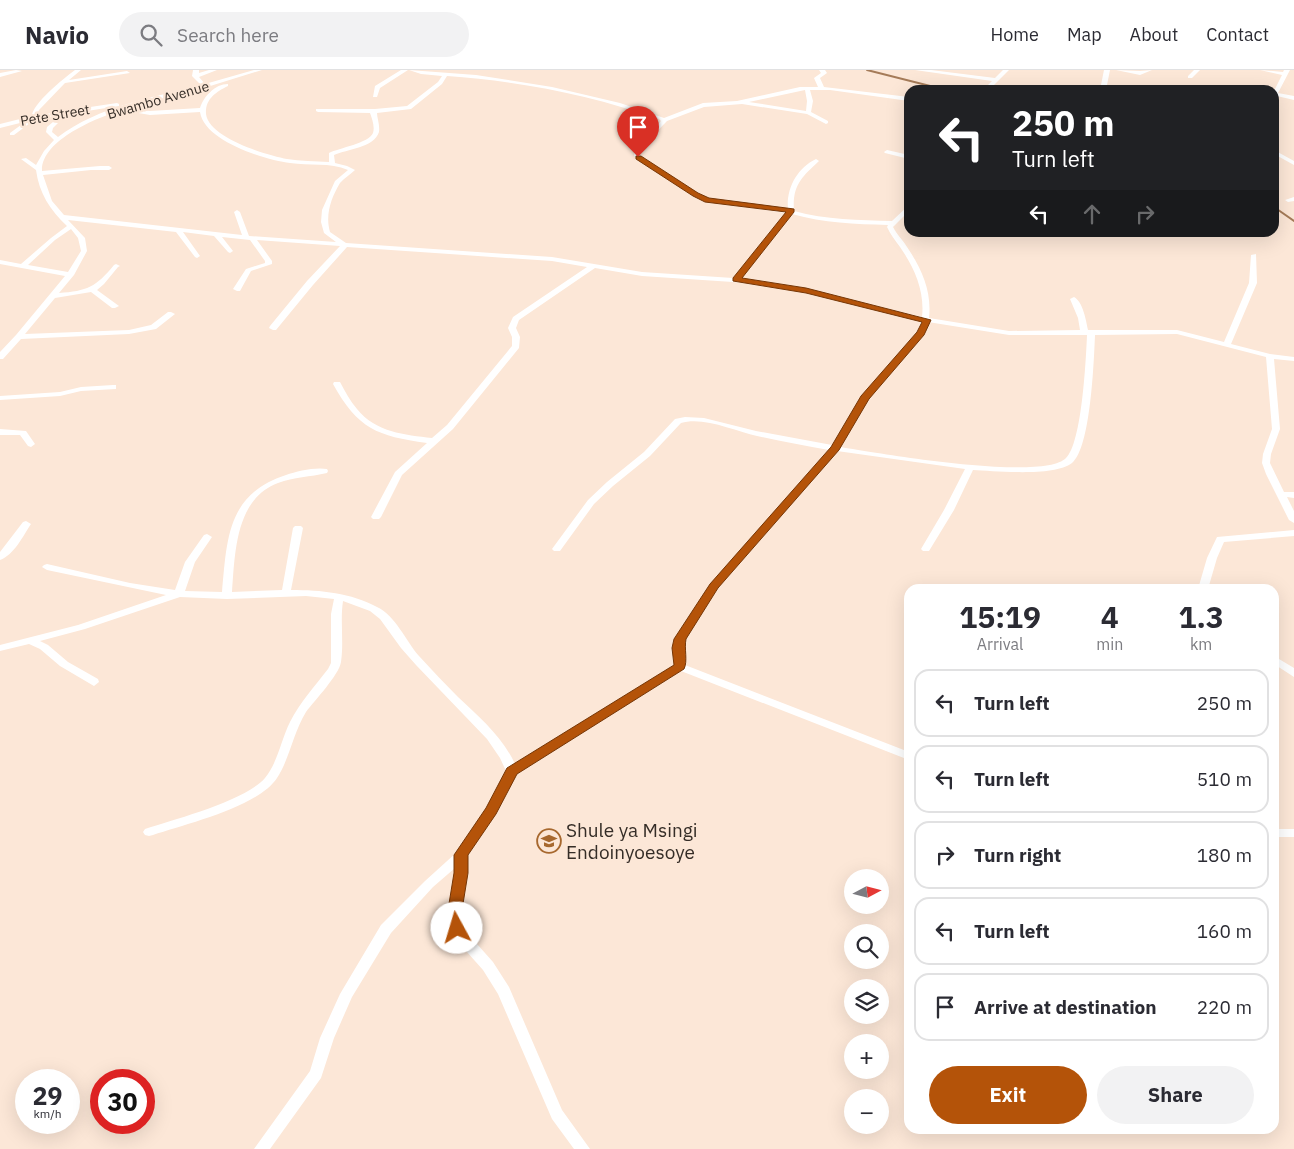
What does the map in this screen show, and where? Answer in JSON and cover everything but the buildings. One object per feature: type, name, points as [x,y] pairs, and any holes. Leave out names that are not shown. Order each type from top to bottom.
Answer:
[{"type":"street","points":[[12,134],[35,117],[36,109],[62,82],[78,70]]},
{"type":"street","points":[[204,86],[196,73],[214,70]]},
{"type":"street","name":"Bwambo Avenue","points":[[39,171],[44,155],[58,140],[92,119],[122,108],[225,81],[259,70]]},
{"type":"street","points":[[376,96],[377,87],[405,70]]},
{"type":"street","points":[[412,70],[445,76],[482,77],[531,85],[634,108],[663,120],[703,105],[741,102],[780,92],[807,88],[821,87],[904,98]]},
{"type":"street","points":[[821,87],[817,78],[824,73],[822,70]]},
{"type":"street","points":[[918,70],[997,80]]},
{"type":"street","points":[[974,76],[979,70]]},
{"type":"street","points":[[992,85],[1006,70]]},
{"type":"street","points":[[1104,85],[1106,70]]},
{"type":"street","points":[[1119,70],[1140,73],[1148,70]]},
{"type":"street","points":[[1190,76],[1197,70]]},
{"type":"street","points":[[1263,70],[1286,72],[1279,85]]},
{"type":"street","points":[[0,75],[19,72]]},
{"type":"street","points":[[62,82],[127,74]]},
{"type":"street","points":[[318,110],[375,111],[409,108],[440,83],[445,76]]},
{"type":"street","points":[[225,81],[227,84],[211,92],[204,103],[203,119],[210,128],[249,149],[288,160],[332,164],[352,170],[336,185],[324,217],[327,233],[345,245]]},
{"type":"street","points":[[807,88],[810,98],[808,113]]},
{"type":"street","points":[[1279,96],[1294,98]]},
{"type":"street","points":[[741,102],[808,113],[826,122]]},
{"type":"street","name":"Pete Street","points":[[0,126],[35,117],[141,103]]},
{"type":"street","points":[[122,108],[150,113],[203,110]]},
{"type":"street","points":[[332,164],[331,154],[363,144],[374,135],[378,121],[373,113],[375,111]]},
{"type":"street","points":[[663,120],[661,125],[635,152],[638,157],[695,195],[707,200],[791,211],[812,218],[892,223]]},
{"type":"street","points":[[55,123],[50,127],[49,132],[58,140]]},
{"type":"street","points":[[887,152],[904,156]]},
{"type":"street","points":[[1279,155],[1294,163]]},
{"type":"street","points":[[24,159],[39,171],[55,174],[90,168],[109,168]]},
{"type":"street","points":[[736,279],[791,211],[790,200],[797,176],[816,161]]},
{"type":"street","points":[[0,357],[70,275],[82,256],[84,247],[81,239],[50,202],[39,171]]},
{"type":"street","points":[[237,212],[239,222],[249,238],[269,261],[268,264],[248,270],[237,290]]},
{"type":"street","points":[[680,666],[678,648],[680,639],[714,586],[835,448],[865,398],[921,333],[927,320],[926,293],[914,264],[890,230],[892,223],[904,212]]},
{"type":"street","points":[[62,217],[249,238],[552,259],[642,274],[736,279],[806,291],[927,320],[1009,333],[1087,331],[1177,332],[1270,356],[1294,359]]},
{"type":"street","points":[[24,265],[53,238],[71,226]]},
{"type":"street","points":[[178,230],[197,256]]},
{"type":"street","points":[[216,234],[230,251]]},
{"type":"street","points":[[273,328],[345,245]]},
{"type":"street","points":[[1227,344],[1254,283],[1254,255]]},
{"type":"street","points":[[0,262],[70,275]]},
{"type":"street","points":[[0,272],[8,263]]},
{"type":"street","points":[[52,296],[93,290],[106,280],[116,266]]},
{"type":"street","points":[[376,517],[398,474],[412,459],[450,427],[516,346],[516,337],[512,328],[516,319],[592,267]]},
{"type":"street","points":[[93,290],[115,306]]},
{"type":"street","points":[[557,549],[591,502],[647,454],[678,421],[684,418],[701,420],[780,439],[970,467],[1028,470],[1064,466],[1071,460],[1079,440],[1087,390],[1087,331],[1074,299]]},
{"type":"street","points":[[19,337],[129,332],[153,326],[172,314]]},
{"type":"street","points":[[1270,356],[1276,429],[1267,454],[1266,463],[1294,520]]},
{"type":"street","points":[[337,384],[355,414],[366,424],[393,435],[434,442]]},
{"type":"street","points":[[0,398],[60,394],[81,389],[113,386]]},
{"type":"street","points":[[0,432],[23,433],[31,444]]},
{"type":"street","points":[[926,549],[949,510],[970,467]]},
{"type":"street","points":[[227,596],[234,530],[245,505],[269,482],[296,473],[324,471]]},
{"type":"street","points":[[1281,494],[1294,495]]},
{"type":"street","points":[[0,557],[10,547],[26,524]]},
{"type":"street","points":[[286,593],[298,528]]},
{"type":"street","points":[[1204,584],[1212,558],[1220,540],[1294,534]]},
{"type":"street","points":[[179,594],[190,562],[207,537]]},
{"type":"street","points":[[47,567],[179,594],[227,596],[286,593],[340,597],[358,601],[384,616],[392,624],[403,644],[452,698],[471,713],[495,739],[507,758],[512,771]]},
{"type":"street","points":[[0,648],[31,641],[121,614],[179,594]]},
{"type":"street","points":[[149,832],[240,800],[256,792],[268,782],[277,768],[296,721],[333,670],[336,663],[336,614],[340,597]]},
{"type":"street","points":[[31,641],[44,647],[64,664],[94,682]]},
{"type":"street","points":[[1279,662],[1294,673]]},
{"type":"street","points":[[680,666],[904,754]]},
{"type":"street","points":[[261,1149],[316,1074],[327,1038],[348,994],[386,929],[429,884],[461,855],[491,811],[512,771],[680,666]]},
{"type":"street","points":[[1279,833],[1294,833]]},
{"type":"street","points":[[461,855],[461,873],[454,916],[457,928],[464,939],[488,966],[504,991],[557,1114],[583,1149]]},
{"type":"waterway","points":[[867,70],[926,85]]},
{"type":"waterway","points":[[1279,210],[1294,221]]},
{"type":"place","name":"Shule ya Msingi Endoinyoesoye","points":[[549,841]]},
{"type":"route","points":[[457,928],[454,916],[461,873],[461,855],[491,811],[512,771],[589,725],[680,666],[678,648],[680,639],[714,586],[835,448],[865,398],[921,333],[927,320],[806,291],[736,279],[791,211],[719,203],[700,198],[638,157]]}]
